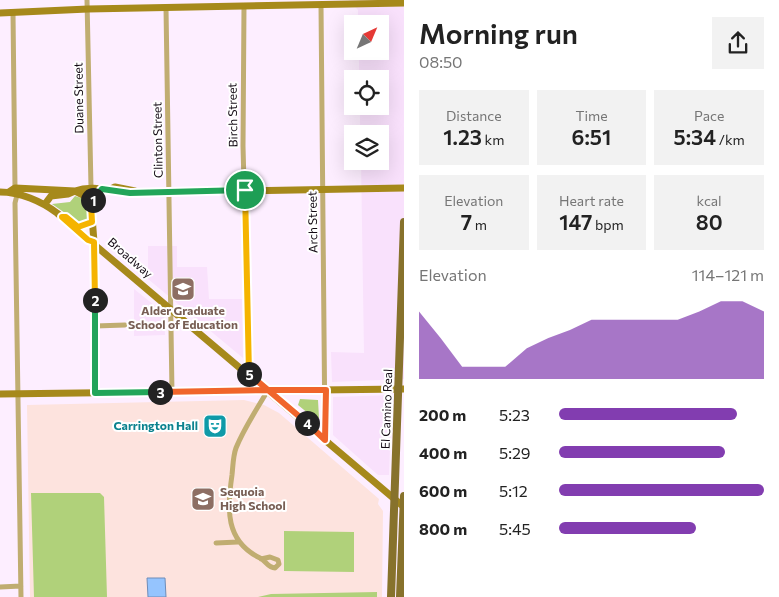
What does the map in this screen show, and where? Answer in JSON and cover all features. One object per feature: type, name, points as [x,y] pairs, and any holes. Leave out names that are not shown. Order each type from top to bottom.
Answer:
[{"type":"main road","name":"El Camino Real","points":[[391,597],[402,389],[404,222]]},
{"type":"main road","points":[[400,597],[402,586],[404,496]]},
{"type":"street","name":"Duane Street","points":[[87,0],[92,187]]},
{"type":"street","points":[[0,13],[88,9],[404,2]]},
{"type":"street","name":"Arch Street","points":[[321,5],[325,440]]},
{"type":"street","name":"Birch Street","points":[[244,6],[248,373]]},
{"type":"street","name":"Clinton Street","points":[[166,8],[172,392]]},
{"type":"street","points":[[13,13],[13,192],[15,203],[21,597]]},
{"type":"street","points":[[45,204],[51,196],[68,194],[92,187],[105,190]]},
{"type":"street","points":[[91,204],[105,190],[115,187],[136,191],[404,188]]},
{"type":"street","points":[[0,192],[13,192],[34,188],[75,191],[85,196],[91,204],[94,242],[95,393]]},
{"type":"street","name":"Broadway","points":[[13,192],[45,204],[88,240],[94,242],[404,507]]},
{"type":"street","points":[[62,217],[66,217],[78,227],[92,222]]},
{"type":"street","points":[[95,326],[125,325]]},
{"type":"street","points":[[0,394],[402,389]]},
{"type":"street","points":[[261,559],[252,556],[238,542],[231,528],[229,514],[235,451],[268,390]]},
{"type":"street","points":[[216,543],[238,542]]},
{"type":"street","points":[[0,587],[21,586]]},
{"type":"shaded area","points":[[349,0],[404,0],[404,379],[332,382],[331,352],[364,353],[361,170],[389,170],[389,125],[360,125],[360,115],[389,115],[389,70],[359,70],[359,60],[389,60],[389,15],[358,15],[358,10]]},
{"type":"shaded area","points":[[148,246],[177,246],[177,267],[207,267],[209,299],[242,299],[243,358],[148,279]]},
{"type":"shaded area","points":[[134,289],[164,313],[165,335],[134,336]]},
{"type":"shaded area","points":[[392,395],[389,475],[378,475],[333,435],[333,397]]},
{"type":"shaded area","name":"Sequoia High School","points":[[244,400],[264,405],[279,413],[379,499],[378,504],[383,511],[382,597],[30,597],[27,405]]},
{"type":"green space","points":[[75,196],[84,199],[87,204],[89,215],[87,221],[81,224],[52,204],[70,202]]},
{"type":"green space","points":[[300,399],[318,400],[319,418],[315,419],[298,405]]},
{"type":"green space","points":[[31,493],[100,493],[104,497],[107,597],[34,597]]},
{"type":"green space","points":[[284,531],[354,532],[354,572],[284,571]]},
{"type":"green space","points":[[377,592],[377,597],[258,597],[271,594]]},
{"type":"water","points":[[147,578],[165,578],[166,597],[148,597]]},
{"type":"place","name":"Alder Graduate School of Education","points":[[183,289]]},
{"type":"place","name":"Carrington Hall","points":[[215,426]]},
{"type":"place","name":"Sequoia High School","points":[[203,499]]},
{"type":"route","points":[[245,190],[136,191],[130,193],[102,189],[95,196],[91,204],[92,222],[85,227],[78,227],[66,217],[62,217],[88,240],[94,242],[95,393],[268,390],[325,440],[326,390],[268,390],[248,373],[245,190]]}]
